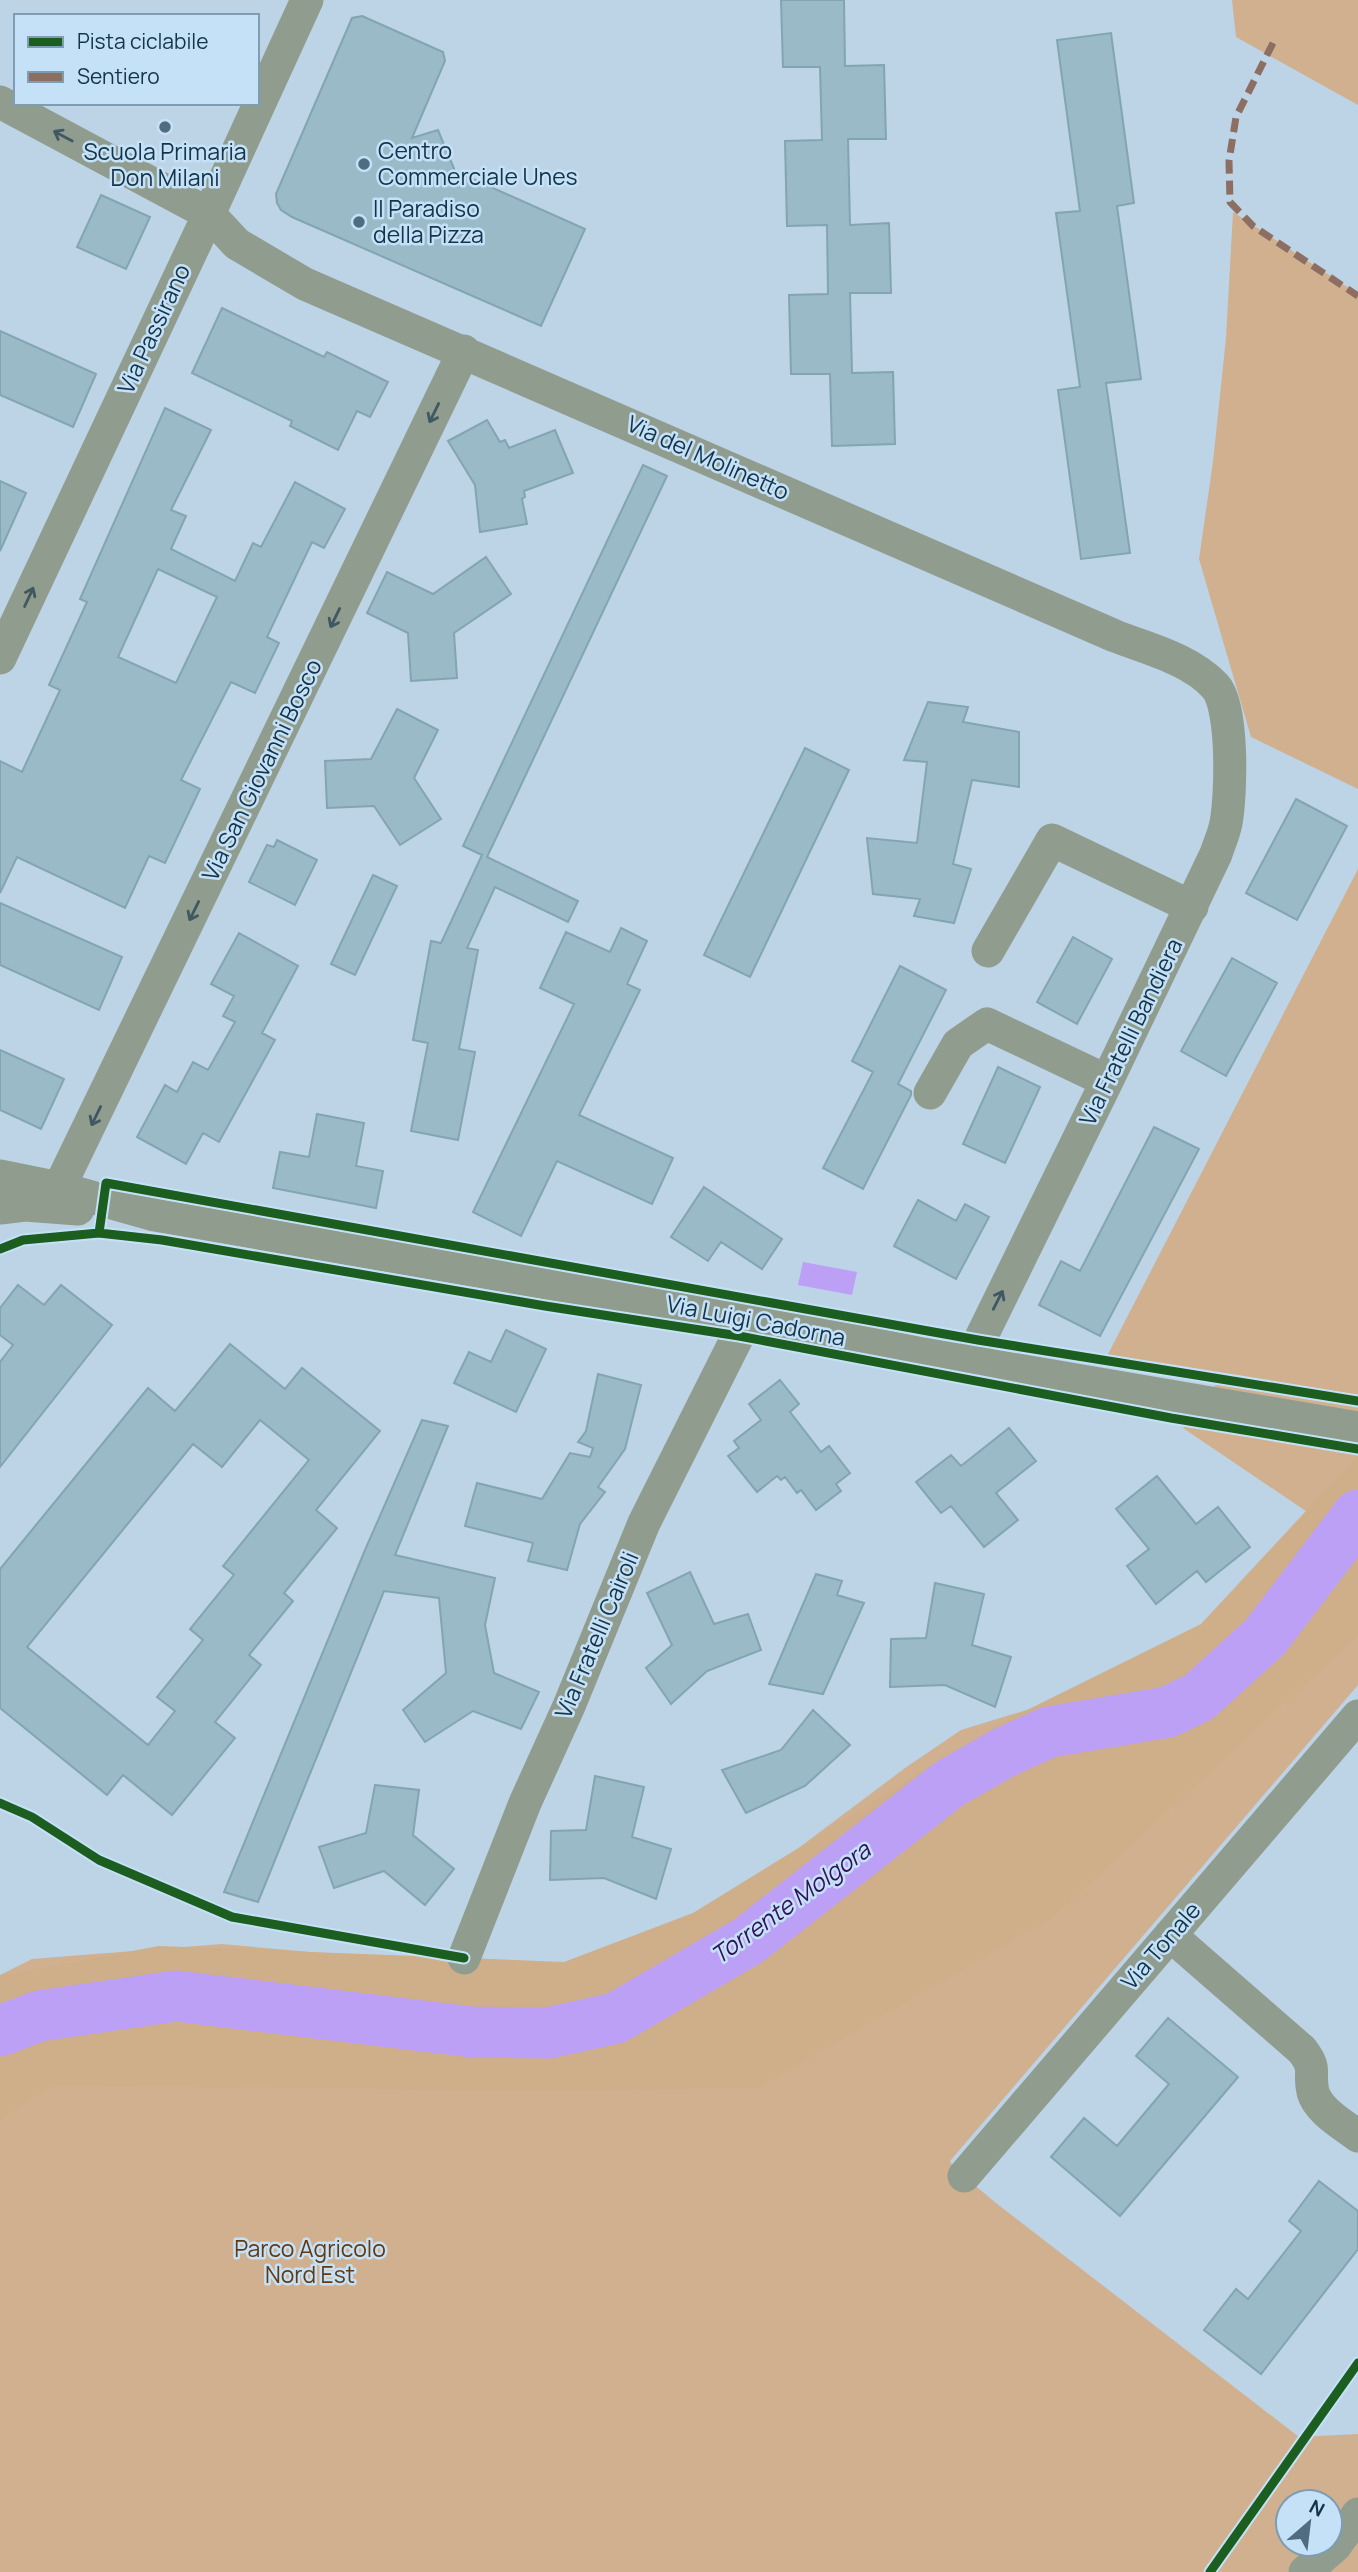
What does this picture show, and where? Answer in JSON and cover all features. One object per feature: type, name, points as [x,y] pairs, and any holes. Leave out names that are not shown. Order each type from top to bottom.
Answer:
[{"type":"street","name":"Via Passirano","points":[[259,105],[307,0]]},
{"type":"street","name":"Via del Molinetto","points":[[0,102],[209,214],[237,244],[305,284],[1189,666],[1217,688]]},
{"type":"street","name":"Via Passirano","points":[[0,658],[259,105]]},
{"type":"street","name":"Via San Giovanni Bosco","points":[[60,1188],[464,351]]},
{"type":"street","name":"Via Fratelli Bandiera","points":[[968,1362],[1192,907],[1226,825],[1230,781],[1226,715],[1217,688]]},
{"type":"street","points":[[988,951],[1052,840],[1192,907]]},
{"type":"street","points":[[930,1093],[958,1044],[987,1024],[1107,1081]]},
{"type":"street","name":"Via Luigi Cadorna","points":[[0,1176],[60,1188],[155,1215]]},
{"type":"street","name":"Via Luigi Cadorna","points":[[0,1208],[25,1205],[155,1215],[747,1318],[968,1362],[1358,1427]]},
{"type":"street","name":"Via Fratelli Cairoli","points":[[464,1958],[525,1803],[569,1706],[644,1523],[747,1318]]},
{"type":"street","name":"Via Tonale","points":[[964,2176],[1358,1716]]},
{"type":"street","points":[[1170,1935],[1302,2050],[1312,2062],[1313,2092],[1319,2104],[1358,2136]]},
{"type":"street","points":[[1305,2572],[1335,2546],[1358,2514]]},
{"type":"green space","points":[[1232,0],[1358,0],[1358,105],[1236,37]]},
{"type":"green space","points":[[1233,212],[1358,294],[1358,789],[1251,737],[1199,559],[1213,462],[1226,338]]},
{"type":"green space","name":"Parco Agricolo Nord Est","points":[[1358,869],[1358,1685],[950,2161],[955,2169],[996,2203],[1299,2437],[1358,2434],[1358,2572],[0,2572],[0,1975],[32,1959],[222,1944],[443,1964],[495,1984],[688,1931],[905,1768],[961,1730],[1164,1668],[1319,1520],[1183,1428],[1220,1379],[1105,1360]]},
{"type":"shaded area","points":[[803,1262],[857,1272],[852,1295],[798,1285]]},
{"type":"shaded area","points":[[1358,1455],[1358,1635],[1053,1917],[757,2088],[520,2090],[52,2085],[0,2120],[0,1976],[159,1946],[564,1962],[693,1913],[1001,1723],[1201,1624]]},
{"type":"building","points":[[781,0],[844,0],[845,66],[884,65],[886,139],[848,139],[850,225],[889,223],[891,293],[850,293],[852,373],[893,372],[895,444],[832,446],[830,374],[791,374],[789,295],[828,294],[827,225],[787,226],[785,141],[822,140],[820,67],[783,67]]},
{"type":"building","name":"Centro Commerciale Unes","points":[[362,16],[443,52],[445,61],[412,138],[438,130],[455,171],[585,229],[541,326],[281,210],[276,194],[352,18]]},
{"type":"building","points":[[1111,33],[1134,203],[1117,206],[1141,379],[1106,383],[1130,553],[1081,559],[1058,390],[1080,387],[1056,213],[1080,211],[1057,40]]},
{"type":"building","points":[[101,195],[150,217],[126,269],[77,247]]},
{"type":"building","points":[[222,308],[324,357],[327,352],[388,382],[370,417],[357,411],[338,450],[290,426],[292,421],[192,373]]},
{"type":"building","points":[[0,331],[96,374],[73,427],[0,395]]},
{"type":"building","points":[[165,408],[211,430],[171,510],[186,516],[171,549],[235,581],[253,543],[261,547],[295,482],[345,509],[324,548],[312,542],[267,637],[279,643],[255,693],[231,682],[181,780],[200,789],[165,863],[149,856],[125,908],[17,857],[0,893],[0,761],[22,772],[60,690],[49,685],[87,602],[80,599]],"holes":[[[158,569],[217,597],[176,683],[118,657]]]},
{"type":"building","points":[[487,420],[500,442],[505,440],[509,448],[555,430],[573,473],[524,491],[525,497],[522,499],[527,524],[480,532],[475,485],[448,441]]},
{"type":"building","points":[[643,465],[667,476],[487,857],[578,901],[568,922],[495,887],[467,948],[478,950],[459,1049],[475,1052],[458,1140],[411,1131],[428,1043],[413,1040],[431,941],[441,943],[482,855],[463,846]]},
{"type":"building","points":[[0,481],[26,493],[0,551]]},
{"type":"building","points":[[486,557],[511,594],[454,633],[457,678],[411,681],[408,633],[367,613],[387,572],[433,594]]},
{"type":"building","points":[[928,702],[968,707],[963,722],[1019,732],[1019,787],[972,780],[953,864],[971,869],[954,923],[914,916],[920,899],[873,894],[867,838],[917,843],[927,762],[904,760]]},
{"type":"building","points":[[397,709],[438,730],[414,778],[441,819],[400,845],[374,806],[327,808],[325,761],[371,759]]},
{"type":"building","points":[[805,748],[849,770],[750,977],[704,955]]},
{"type":"building","points":[[1296,799],[1347,826],[1297,920],[1246,893]]},
{"type":"building","points":[[277,840],[317,860],[295,905],[249,882],[267,845],[274,847]]},
{"type":"building","points":[[373,875],[397,886],[355,975],[331,964]]},
{"type":"building","points":[[0,903],[122,957],[99,1010],[0,965]]},
{"type":"building","points":[[621,928],[647,941],[627,984],[640,990],[579,1115],[673,1158],[652,1204],[557,1161],[521,1236],[473,1212],[574,1004],[540,988],[566,932],[610,952]]},
{"type":"building","points":[[239,933],[298,966],[262,1033],[275,1040],[219,1142],[203,1133],[186,1164],[137,1137],[165,1085],[177,1092],[193,1062],[208,1070],[235,1022],[223,1016],[234,996],[211,984]]},
{"type":"building","points":[[1073,937],[1112,959],[1077,1024],[1037,1002]]},
{"type":"building","points":[[1232,958],[1277,983],[1226,1076],[1181,1051]]},
{"type":"building","points":[[900,966],[946,990],[898,1084],[911,1091],[911,1095],[863,1189],[823,1168],[873,1072],[852,1061]]},
{"type":"building","points":[[0,1050],[64,1079],[41,1129],[0,1110]]},
{"type":"building","points":[[998,1067],[1040,1087],[1005,1163],[963,1144]]},
{"type":"building","points":[[317,1114],[364,1123],[356,1166],[383,1171],[376,1208],[273,1188],[280,1152],[309,1157]]},
{"type":"building","points":[[1154,1127],[1199,1149],[1100,1336],[1039,1305],[1061,1261],[1080,1271]]},
{"type":"building","points":[[704,1187],[782,1239],[762,1269],[721,1242],[708,1261],[671,1237]]},
{"type":"building","points":[[918,1200],[956,1221],[965,1204],[989,1217],[956,1279],[894,1246]]},
{"type":"building","points":[[18,1285],[44,1305],[61,1285],[112,1325],[0,1467],[0,1362],[13,1345],[0,1335],[0,1308]]},
{"type":"building","points":[[506,1330],[546,1349],[516,1412],[454,1383],[469,1352],[491,1362]]},
{"type":"building","points":[[230,1344],[285,1389],[302,1368],[380,1431],[316,1510],[337,1528],[284,1593],[293,1601],[249,1655],[261,1665],[215,1722],[235,1738],[172,1815],[123,1775],[107,1795],[0,1708],[0,1569],[148,1388],[175,1411]],"holes":[[[260,1420],[309,1460],[223,1566],[234,1575],[190,1629],[203,1640],[157,1697],[175,1711],[148,1745],[27,1647],[193,1444],[222,1467]]]},
{"type":"building","points":[[598,1374],[641,1385],[625,1449],[598,1487],[605,1492],[580,1524],[567,1570],[528,1561],[533,1543],[465,1526],[477,1483],[542,1499],[570,1453],[590,1457],[593,1448],[578,1442],[586,1431]]},
{"type":"building","points":[[780,1380],[799,1404],[790,1412],[821,1452],[829,1446],[850,1473],[836,1484],[841,1491],[816,1510],[801,1490],[797,1493],[785,1477],[781,1480],[777,1476],[757,1492],[728,1456],[739,1448],[734,1441],[761,1420],[749,1404]]},
{"type":"building","points":[[422,1420],[448,1426],[395,1555],[495,1578],[485,1625],[494,1673],[539,1692],[521,1729],[473,1711],[425,1742],[403,1710],[446,1673],[439,1598],[384,1591],[258,1902],[224,1892],[365,1550]]},
{"type":"building","points":[[1009,1428],[1036,1461],[996,1493],[1018,1520],[984,1547],[951,1506],[941,1513],[916,1482],[951,1455],[961,1466]]},
{"type":"building","points":[[1157,1476],[1196,1524],[1218,1507],[1250,1547],[1206,1582],[1197,1571],[1156,1604],[1127,1566],[1149,1549],[1116,1509]]},
{"type":"building","points":[[690,1572],[714,1624],[748,1614],[761,1650],[707,1671],[671,1704],[646,1668],[672,1645],[647,1593]]},
{"type":"building","points":[[816,1574],[842,1581],[837,1595],[864,1603],[823,1694],[769,1684]]},
{"type":"building","points":[[935,1583],[984,1594],[972,1645],[1011,1657],[995,1707],[945,1685],[890,1687],[891,1639],[926,1638]]},
{"type":"building","points":[[813,1710],[850,1745],[805,1786],[746,1813],[722,1770],[781,1750]]},
{"type":"building","points":[[595,1776],[644,1787],[632,1837],[671,1849],[656,1899],[604,1878],[550,1880],[551,1831],[586,1830]]},
{"type":"building","points":[[375,1785],[419,1790],[413,1835],[454,1869],[425,1905],[384,1871],[334,1888],[319,1847],[366,1833]]},
{"type":"building","points":[[1168,2018],[1238,2077],[1120,2216],[1051,2157],[1084,2118],[1117,2146],[1169,2084],[1136,2056]]},
{"type":"building","points":[[1319,2181],[1358,2211],[1358,2249],[1261,2374],[1204,2330],[1236,2289],[1248,2299],[1301,2231],[1289,2221]]},
{"type":"waterway","name":"Torrente Molgora","points":[[0,2031],[39,2016],[176,1996],[472,2032],[548,2033],[616,2018],[748,1941],[949,1784],[1003,1753],[1049,1732],[1168,1712],[1199,1697],[1265,1637],[1358,1515]]},
{"type":"marked path","points":[[1273,43],[1236,117],[1229,161],[1230,202],[1253,226],[1358,296]]},
{"type":"cycle path","points":[[0,1249],[23,1240],[99,1233],[106,1183],[978,1340],[1358,1401]]},
{"type":"cycle path","points":[[99,1233],[162,1240],[545,1306],[739,1336],[1171,1418],[1358,1449]]},
{"type":"cycle path","points":[[0,1803],[32,1817],[99,1860],[232,1917],[464,1958]]},
{"type":"cycle path","points":[[1210,2572],[1358,2363]]},
{"type":"place","name":"Scuola Primaria Don Milani","points":[[165,127]]},
{"type":"place","name":"Centro Commerciale Unes","points":[[364,164]]},
{"type":"place","name":"Il Paradiso della Pizza","points":[[359,222]]}]
